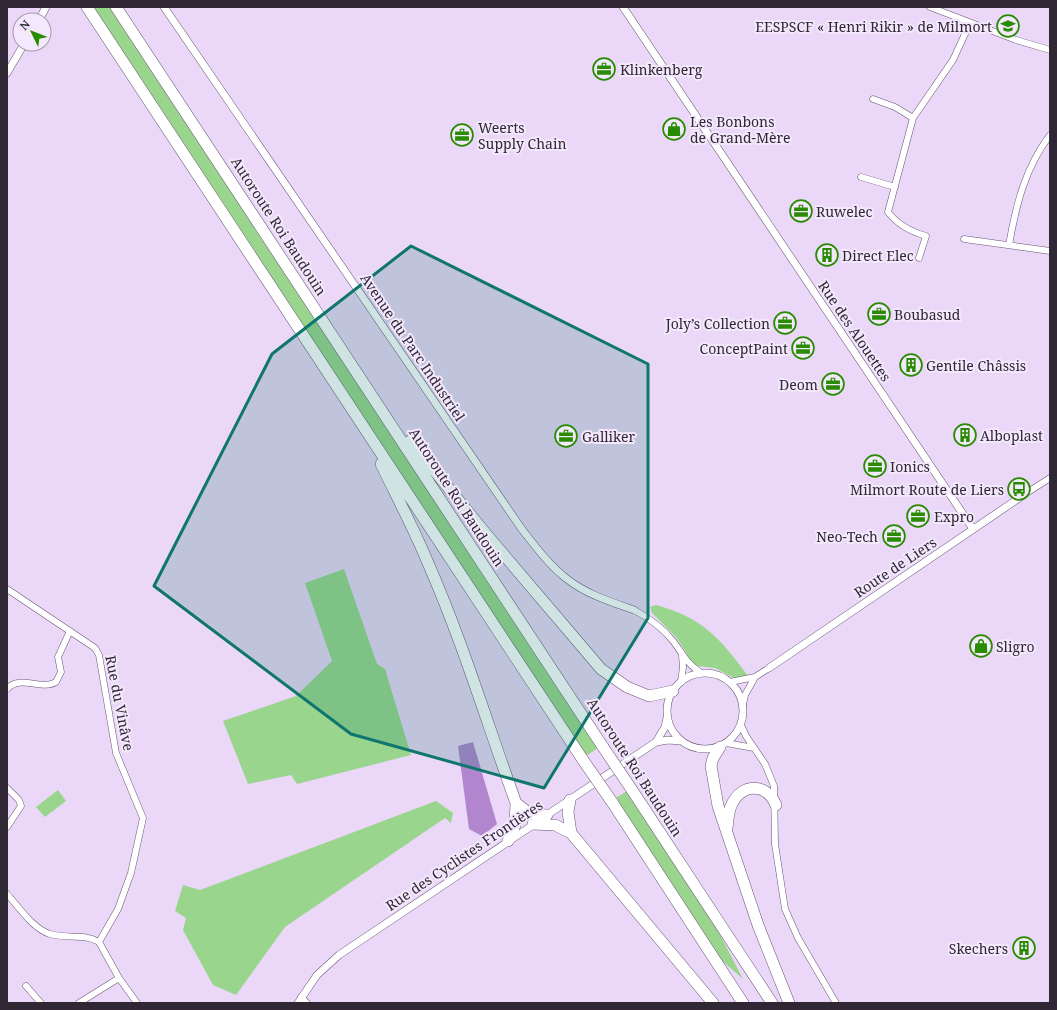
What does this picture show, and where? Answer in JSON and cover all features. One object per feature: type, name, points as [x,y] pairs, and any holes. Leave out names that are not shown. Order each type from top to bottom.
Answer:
[{"type":"highway","points":[[87,7],[743,1003]]},
{"type":"highway","name":"Autoroute Roi Baudouin","points":[[116,7],[772,1003]]},
{"type":"highway","points":[[395,430],[410,441],[487,535],[601,669],[627,687],[649,696],[673,691]]},
{"type":"highway","points":[[370,438],[378,460],[405,511],[429,564],[516,803],[516,825],[508,841]]},
{"type":"highway","points":[[723,745],[713,758],[712,770],[718,806],[758,925],[789,1003]]},
{"type":"highway","points":[[727,833],[731,807],[737,797],[744,791],[752,788],[762,789],[769,793],[776,805]]},
{"type":"highway","points":[[570,800],[568,812],[571,833]]},
{"type":"highway","points":[[516,803],[530,814],[547,816]]},
{"type":"highway","points":[[533,824],[554,826],[571,833],[713,1003]]},
{"type":"street","name":"Avenue du Parc Industriel","points":[[164,7],[526,534],[546,559],[567,579],[607,600],[634,610],[652,620],[674,641],[682,656],[701,673]]},
{"type":"street","name":"Rue des Alouettes","points":[[623,7],[973,529]]},
{"type":"street","points":[[930,7],[1016,40],[1050,50]]},
{"type":"street","points":[[919,258],[926,236],[913,232],[893,219],[888,212],[913,118],[953,60],[970,23]]},
{"type":"street","points":[[7,73],[19,52]]},
{"type":"street","points":[[873,99],[895,107],[913,118]]},
{"type":"street","points":[[1009,245],[1016,206],[1027,172],[1050,135]]},
{"type":"street","points":[[861,177],[895,187]]},
{"type":"street","points":[[964,239],[1050,251]]},
{"type":"street","name":"Route de Liers","points":[[730,682],[755,677],[1050,478]]},
{"type":"street","points":[[7,590],[70,631],[58,657],[61,672],[56,682],[44,686],[34,682],[23,683],[12,685],[7,689]]},
{"type":"street","name":"Rue du Vinâve","points":[[70,631],[95,648],[101,663],[116,753],[143,818],[131,874],[118,909],[99,942]]},
{"type":"street","points":[[680,682],[683,667],[682,656]]},
{"type":"street","points":[[723,745],[736,734],[741,725],[743,704],[740,694],[730,682],[711,673],[701,673],[680,682],[673,691],[668,704],[667,717],[672,730],[681,741],[700,749],[723,745],[754,748]]},
{"type":"street","name":"Route de Liers","points":[[743,704],[745,695],[755,677]]},
{"type":"street","name":"Rue des Cyclistes Frontières","points":[[656,742],[664,727],[667,717]]},
{"type":"street","points":[[741,725],[773,780],[776,805],[775,844],[785,909],[798,938],[836,1003]]},
{"type":"street","name":"Rue des Cyclistes Frontières","points":[[300,1000],[317,975],[339,955],[656,742],[668,740],[681,741]]},
{"type":"street","points":[[7,788],[21,803],[20,809],[7,827]]},
{"type":"street","points":[[7,894],[43,931],[53,935],[86,936],[99,942],[119,978],[137,1003]]},
{"type":"street","points":[[79,1003],[119,978]]},
{"type":"street","points":[[26,986],[41,1003]]},
{"type":"street","points":[[300,1000],[307,1003]]},
{"type":"highlighted area","points":[[411,246],[648,364],[648,618],[544,788],[351,734],[154,586],[272,354]]},
{"type":"green space","points":[[93,7],[111,7],[598,748],[586,756]]},
{"type":"green space","points":[[344,569],[377,664],[385,669],[411,755],[297,784],[291,775],[248,784],[223,721],[296,696],[332,661],[305,583]]},
{"type":"green space","points":[[656,605],[686,616],[709,631],[719,640],[748,676],[736,679],[715,668],[697,666],[688,659],[686,652],[676,637],[652,613],[650,607]]},
{"type":"green space","points":[[58,790],[66,801],[45,817],[36,807]]},
{"type":"green space","points":[[627,791],[718,931],[743,979],[720,959],[614,799]]},
{"type":"green space","points":[[436,801],[453,813],[451,823],[445,818],[285,927],[236,995],[213,985],[183,930],[186,918],[175,911],[183,885],[200,890]]},
{"type":"shaded area","points":[[473,742],[497,824],[482,836],[469,829],[458,746]]},
{"type":"place","name":"EESPSCF « Henri Rikir » de Milmort","points":[[1008,26]]},
{"type":"place","name":"Klinkenberg","points":[[604,69]]},
{"type":"place","name":"Les Bonbons de Grand-Mère","points":[[674,129]]},
{"type":"place","name":"Weerts Supply Chain","points":[[462,135]]},
{"type":"place","name":"Ruwelec","points":[[801,211]]},
{"type":"place","name":"Direct Elec","points":[[827,255]]},
{"type":"place","name":"Boubasud","points":[[879,314]]},
{"type":"place","name":"Joly’s Collection","points":[[785,323]]},
{"type":"place","name":"ConceptPaint","points":[[803,348]]},
{"type":"place","name":"Gentile Châssis","points":[[911,365]]},
{"type":"place","name":"Deom","points":[[833,384]]},
{"type":"place","name":"Alboplast","points":[[965,435]]},
{"type":"place","name":"Galliker","points":[[566,436]]},
{"type":"place","name":"Ionics","points":[[875,466]]},
{"type":"place","name":"Milmort Route de Liers","points":[[1019,489]]},
{"type":"place","name":"Expro","points":[[918,516]]},
{"type":"place","name":"Neo-Tech","points":[[894,536]]},
{"type":"place","name":"Sligro","points":[[981,646]]},
{"type":"place","name":"Skechers","points":[[1024,948]]}]
